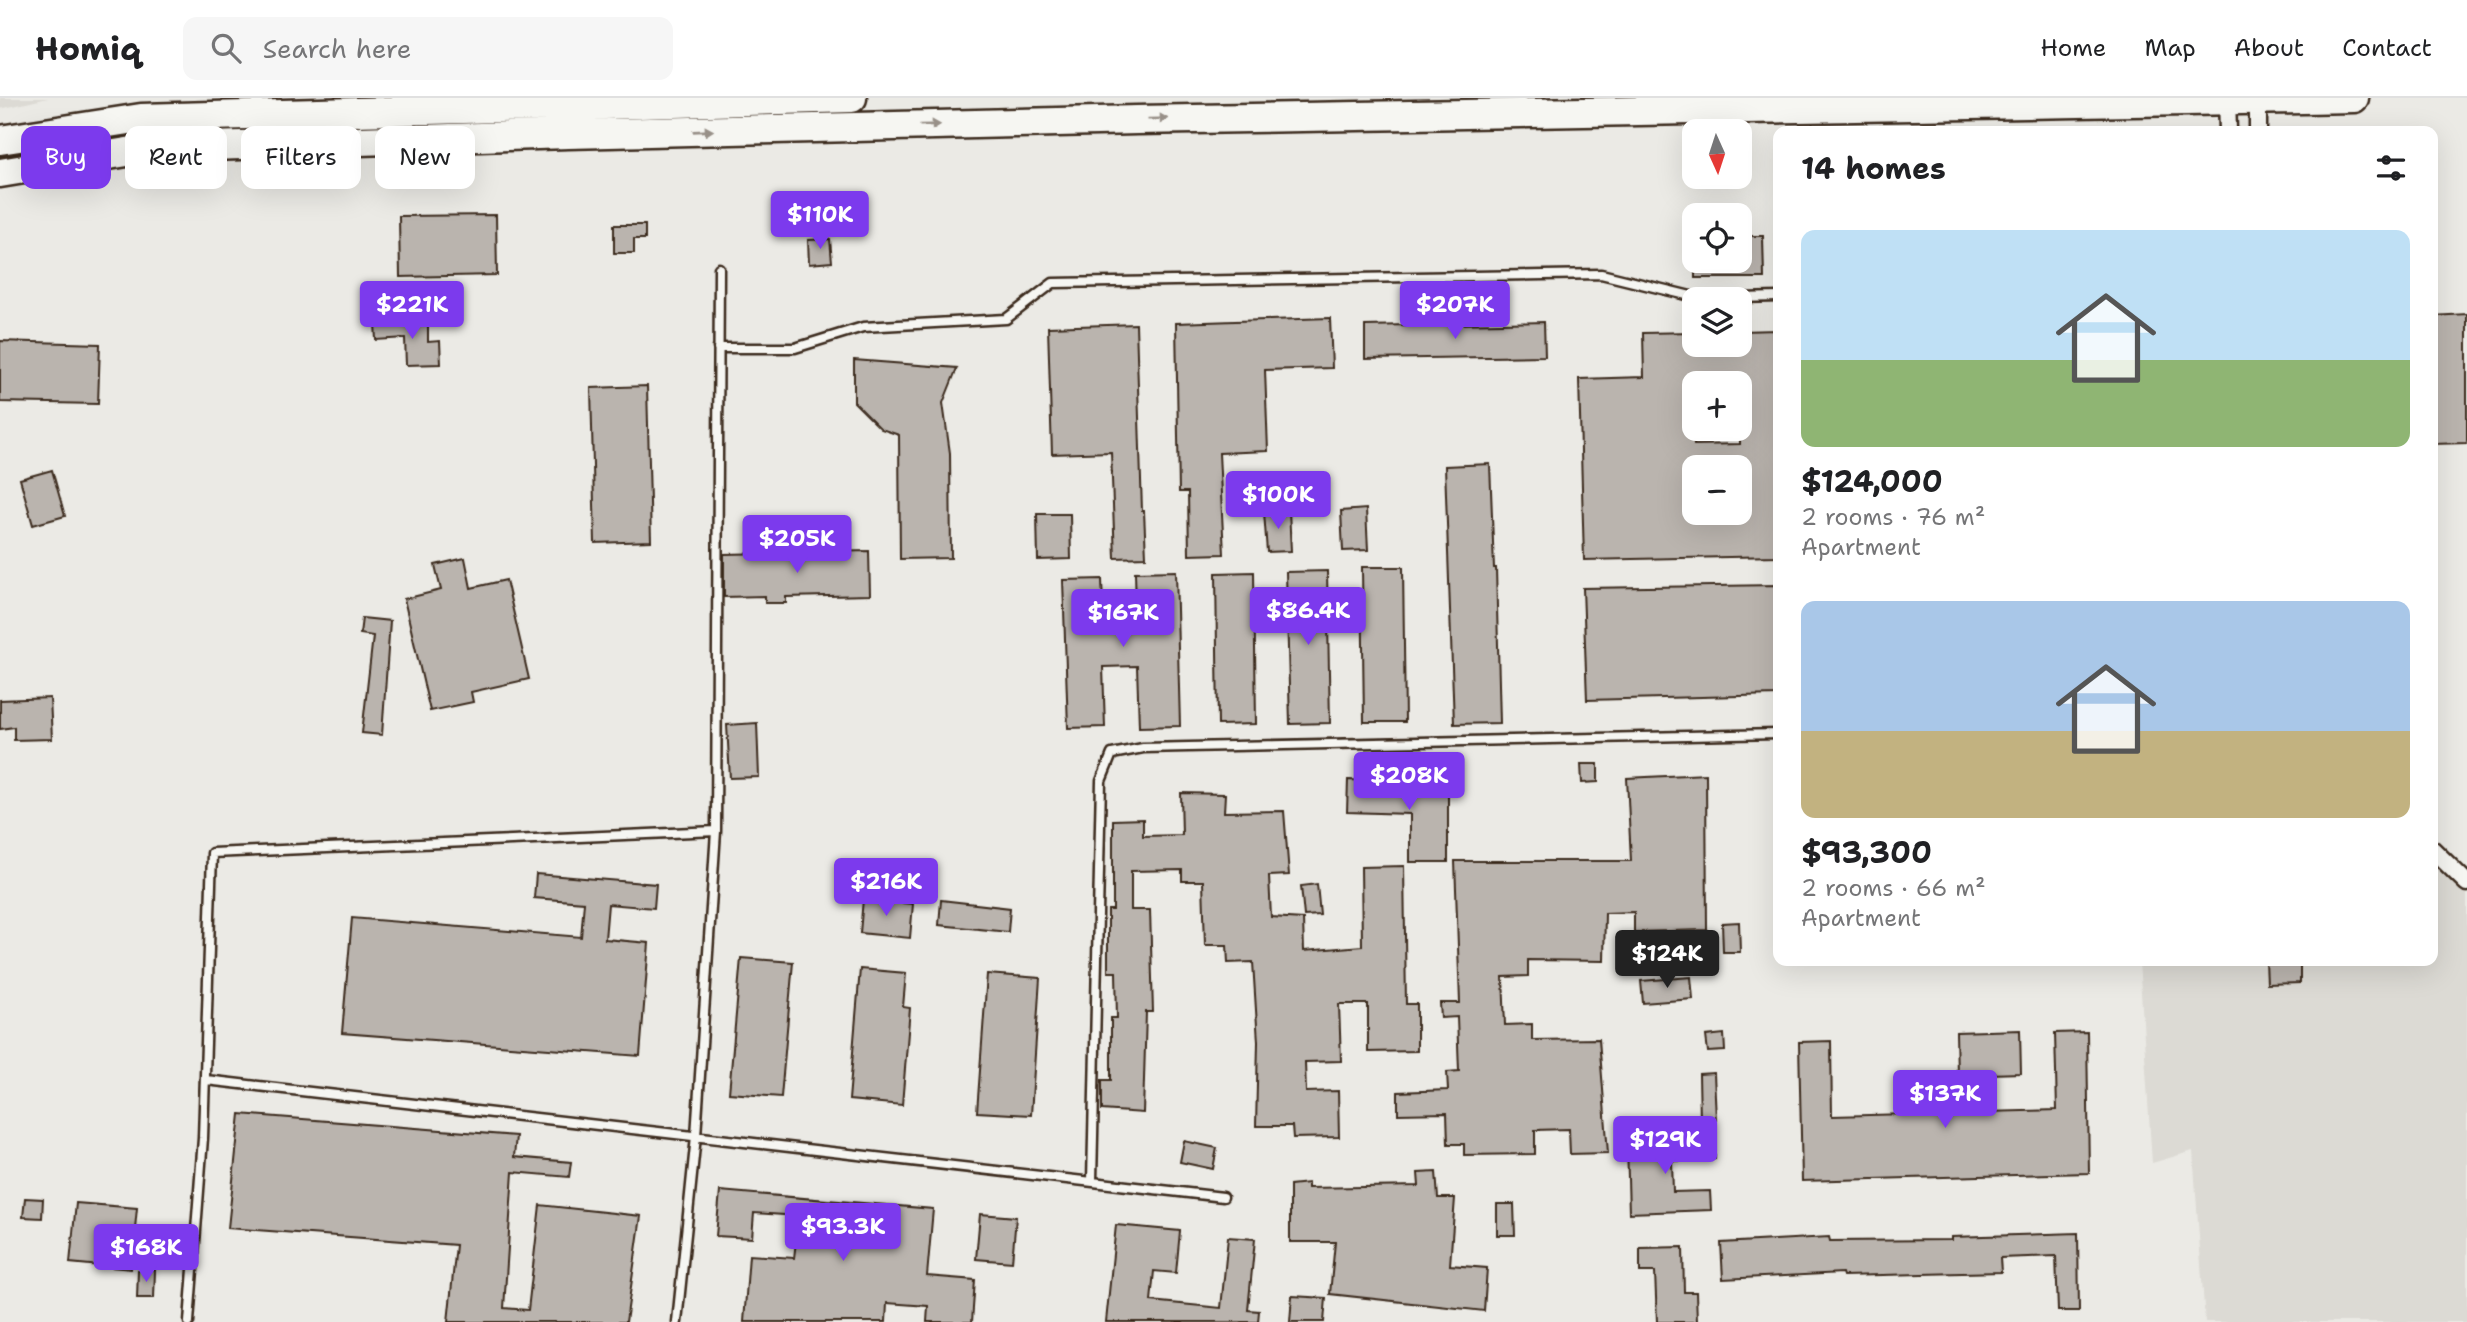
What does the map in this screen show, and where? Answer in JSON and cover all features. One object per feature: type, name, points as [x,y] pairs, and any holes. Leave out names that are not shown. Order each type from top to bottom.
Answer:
[{"type":"highway","points":[[0,140],[141,118],[852,98]]},
{"type":"highway","points":[[0,173],[150,148],[540,135],[1151,119],[2354,98]]},
{"type":"street","points":[[2227,99],[2228,126]]},
{"type":"street","points":[[2258,99],[2258,126]]},
{"type":"street","points":[[2438,855],[2467,883]]},
{"type":"lane","points":[[677,1322],[696,1136],[716,831],[719,268]]},
{"type":"lane","points":[[718,348],[795,348],[863,327],[1006,318],[1053,283],[1601,274],[1703,299],[1773,297]]},
{"type":"lane","points":[[1092,1181],[1101,781],[1112,754],[1143,748],[1773,734]]},
{"type":"lane","points":[[188,1322],[206,1080],[212,853],[716,831]]},
{"type":"lane","points":[[206,1080],[1223,1196]]},
{"type":"shaded area","points":[[0,98],[48,98],[0,109]]},
{"type":"shaded area","points":[[2438,842],[2467,874],[2467,1322],[2205,1322],[2193,1151],[2152,1163],[2139,966],[2438,966]]},
{"type":"building","points":[[496,215],[497,275],[400,277],[399,216]]},
{"type":"building","points":[[614,225],[645,225],[645,239],[634,239],[634,253],[614,253]]},
{"type":"building","points":[[1752,236],[1763,236],[1764,278],[1695,278],[1695,273],[1752,273]]},
{"type":"building","points":[[830,239],[832,262],[809,264],[808,240]]},
{"type":"building","points":[[2467,314],[2467,443],[2438,444],[2438,316]]},
{"type":"building","points":[[1330,318],[1332,368],[1265,370],[1268,451],[1219,453],[1224,554],[1189,555],[1188,492],[1179,492],[1176,323]]},
{"type":"building","points":[[428,321],[428,342],[440,341],[441,364],[406,365],[405,338],[376,340],[375,323]]},
{"type":"building","points":[[1544,322],[1545,356],[1365,359],[1365,326]]},
{"type":"building","points":[[1136,324],[1146,557],[1115,558],[1111,452],[1052,454],[1048,327]]},
{"type":"building","points":[[1773,330],[1773,556],[1584,560],[1579,379],[1644,377],[1643,333],[1682,332],[1682,357],[1752,357],[1752,331]]},
{"type":"building","points":[[0,341],[100,344],[98,404],[0,402]]},
{"type":"building","points":[[854,360],[957,368],[943,403],[950,453],[951,558],[900,559],[899,435],[881,429],[854,402]]},
{"type":"building","points":[[647,386],[651,541],[595,543],[591,388]]},
{"type":"building","points":[[1490,464],[1500,723],[1454,724],[1445,466]]},
{"type":"building","points":[[52,470],[65,516],[33,525],[20,479]]},
{"type":"building","points":[[1366,509],[1368,550],[1343,551],[1341,511]]},
{"type":"building","points":[[1289,510],[1291,551],[1267,552],[1264,512]]},
{"type":"building","points":[[1037,514],[1070,514],[1071,559],[1038,560]]},
{"type":"building","points":[[869,551],[870,595],[786,597],[786,603],[765,603],[765,596],[724,597],[724,554]]},
{"type":"building","points":[[465,558],[471,588],[506,580],[529,679],[471,692],[473,702],[430,711],[404,599],[441,590],[435,565]]},
{"type":"building","points":[[1362,567],[1403,567],[1405,722],[1364,722]]},
{"type":"building","points":[[1176,571],[1180,726],[1139,727],[1137,666],[1103,667],[1105,727],[1068,728],[1063,580],[1102,579],[1103,607],[1136,606],[1135,572]]},
{"type":"building","points":[[1327,571],[1330,723],[1290,724],[1286,572]]},
{"type":"building","points":[[1254,572],[1256,724],[1218,725],[1216,573]]},
{"type":"building","points":[[1773,585],[1773,695],[1587,700],[1583,588]]},
{"type":"building","points":[[362,618],[390,621],[382,735],[362,733],[373,636],[360,634]]},
{"type":"building","points":[[50,698],[52,739],[14,740],[14,727],[0,729],[0,700]]},
{"type":"building","points":[[757,723],[759,777],[730,778],[727,725]]},
{"type":"building","points":[[1581,764],[1598,764],[1598,782],[1582,783]]},
{"type":"building","points":[[1706,774],[1707,930],[1634,932],[1634,912],[1605,913],[1604,961],[1528,960],[1528,976],[1503,977],[1505,1025],[1532,1024],[1532,1040],[1599,1039],[1608,1153],[1570,1154],[1569,1129],[1535,1130],[1535,1154],[1464,1155],[1464,1144],[1448,1144],[1447,1113],[1398,1114],[1398,1092],[1448,1090],[1447,1072],[1459,1071],[1457,1017],[1441,1018],[1440,1003],[1460,1003],[1455,861],[1631,861],[1627,778]]},
{"type":"building","points":[[1348,780],[1448,784],[1448,862],[1410,862],[1410,814],[1347,812]]},
{"type":"building","points":[[1181,793],[1225,794],[1224,812],[1284,811],[1289,875],[1269,876],[1271,917],[1303,919],[1304,951],[1362,946],[1361,867],[1404,866],[1406,1004],[1417,1004],[1417,1051],[1368,1052],[1368,1004],[1339,1004],[1341,1061],[1305,1062],[1306,1092],[1338,1091],[1339,1137],[1293,1138],[1292,1126],[1256,1126],[1258,1042],[1253,962],[1228,963],[1227,945],[1205,945],[1203,881],[1182,881],[1182,870],[1131,871],[1131,910],[1150,910],[1153,1012],[1146,1012],[1143,1113],[1102,1110],[1102,1080],[1111,1080],[1111,1018],[1117,1018],[1116,972],[1108,972],[1108,910],[1113,910],[1113,820],[1143,819],[1143,836],[1182,835]]},
{"type":"building","points":[[536,874],[656,884],[654,908],[608,904],[605,939],[649,943],[640,1056],[342,1033],[352,918],[581,937],[584,902],[534,898]]},
{"type":"building","points":[[1317,884],[1320,915],[1304,916],[1301,886]]},
{"type":"building","points":[[863,899],[913,904],[910,938],[860,933]]},
{"type":"building","points":[[941,900],[1010,908],[1008,932],[939,925]]},
{"type":"building","points":[[1739,922],[1740,952],[1723,952],[1722,923]]},
{"type":"building","points":[[741,958],[793,962],[781,1097],[729,1093]]},
{"type":"building","points":[[2266,966],[2300,966],[2300,983],[2267,984]]},
{"type":"building","points":[[860,969],[906,973],[903,1007],[910,1008],[902,1105],[849,1100]]},
{"type":"building","points":[[987,974],[1040,978],[1031,1115],[977,1112]]},
{"type":"building","points":[[1691,977],[1693,999],[1643,1003],[1641,981]]},
{"type":"building","points":[[2020,1030],[2021,1073],[1957,1075],[1956,1032]]},
{"type":"building","points":[[2087,1032],[2089,1173],[1802,1181],[1799,1042],[1831,1041],[1832,1116],[2057,1110],[2055,1033]]},
{"type":"building","points":[[1724,1034],[1725,1051],[1708,1052],[1706,1036]]},
{"type":"building","points":[[1714,1073],[1716,1120],[1700,1121],[1699,1074]]},
{"type":"building","points":[[240,1114],[516,1136],[514,1157],[571,1162],[569,1177],[513,1172],[504,1308],[528,1310],[540,1205],[641,1216],[626,1322],[448,1322],[456,1245],[228,1228]]},
{"type":"building","points":[[1714,1137],[1715,1159],[1672,1161],[1673,1192],[1710,1191],[1711,1210],[1629,1213],[1627,1144],[1694,1141],[1693,1138]]},
{"type":"building","points":[[1184,1141],[1217,1148],[1213,1169],[1180,1162]]},
{"type":"building","points":[[1436,1172],[1438,1198],[1455,1198],[1450,1265],[1487,1268],[1484,1311],[1330,1294],[1335,1242],[1290,1242],[1290,1185],[1308,1183],[1308,1188],[1419,1186],[1418,1173]]},
{"type":"building","points":[[720,1191],[933,1209],[927,1276],[975,1280],[972,1322],[927,1322],[928,1306],[887,1303],[886,1322],[744,1322],[749,1255],[794,1258],[799,1216],[754,1213],[752,1238],[716,1236]]},
{"type":"building","points":[[25,1198],[43,1199],[42,1218],[23,1217]]},
{"type":"building","points":[[76,1203],[137,1208],[131,1269],[70,1263]]},
{"type":"building","points":[[1497,1204],[1514,1204],[1515,1235],[1497,1235]]},
{"type":"building","points":[[980,1214],[1016,1217],[1012,1262],[976,1259]]},
{"type":"building","points":[[1116,1225],[1180,1231],[1176,1273],[1154,1271],[1151,1301],[1221,1308],[1228,1237],[1255,1239],[1248,1310],[1259,1311],[1258,1322],[1106,1322]]},
{"type":"building","points":[[2078,1233],[2079,1311],[2058,1311],[2056,1256],[2000,1258],[2001,1272],[1843,1276],[1842,1273],[1723,1279],[1721,1243],[1829,1237],[1830,1241],[1951,1240],[1951,1237]]},
{"type":"building","points":[[1683,1247],[1684,1292],[1696,1292],[1697,1322],[1657,1322],[1655,1272],[1640,1272],[1640,1248]]},
{"type":"building","points":[[138,1270],[155,1270],[154,1298],[137,1298]]},
{"type":"building","points":[[1292,1296],[1326,1298],[1324,1322],[1290,1322]]}]
